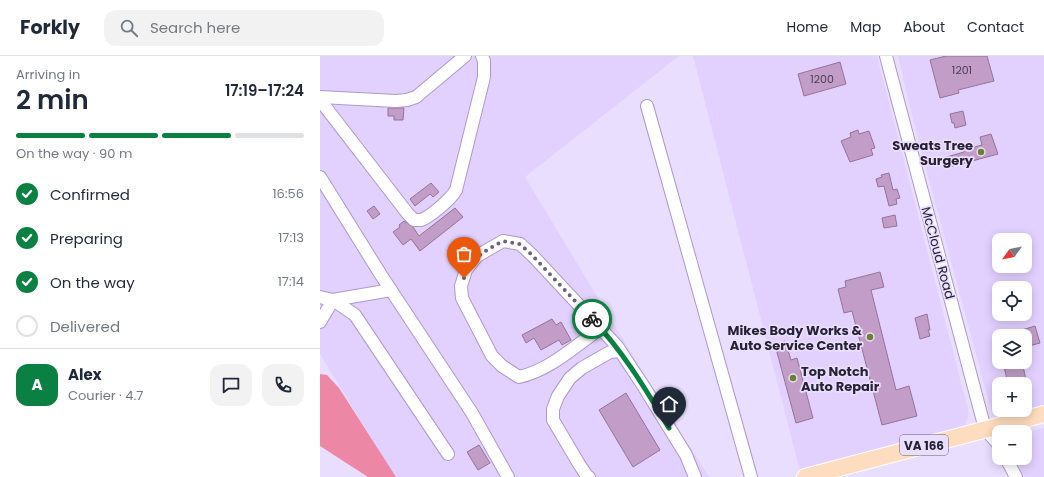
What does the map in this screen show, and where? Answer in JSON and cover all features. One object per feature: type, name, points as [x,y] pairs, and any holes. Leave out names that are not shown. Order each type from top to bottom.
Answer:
[{"type":"main road","name":"VA 166","points":[[805,477],[1044,414]]},
{"type":"street","points":[[320,99],[407,100],[416,97],[465,56]]},
{"type":"street","points":[[320,99],[408,214],[414,220],[420,220],[428,216],[453,196],[456,190],[484,77],[484,61],[482,56]]},
{"type":"street","name":"McCloud Road","points":[[886,56],[984,429],[992,438]]},
{"type":"street","points":[[647,106],[751,477]]},
{"type":"street","points":[[320,177],[391,290],[472,413],[508,477]]},
{"type":"street","points":[[601,328],[554,362],[529,375],[518,377],[502,366],[492,356],[467,309],[462,298],[461,286],[466,270],[477,256],[503,241],[520,244],[601,328],[620,351],[686,455],[695,477]]},
{"type":"street","points":[[320,322],[333,300],[391,290]]},
{"type":"street","points":[[320,297],[333,300],[355,315],[448,454]]},
{"type":"street","points":[[589,477],[579,464],[553,420],[553,409],[558,396],[570,378],[582,368],[610,352],[620,351]]},
{"type":"street","points":[[1010,465],[1016,477]]},
{"type":"shaded area","points":[[320,56],[679,56],[525,177],[619,333],[709,477],[395,477],[320,354]]},
{"type":"shaded area","points":[[693,56],[877,56],[969,413],[965,427],[800,471]]},
{"type":"shaded area","points":[[898,56],[1044,56],[1044,407],[1032,410],[1032,377],[992,377],[991,410],[912,116]]},
{"type":"shaded area","points":[[320,374],[327,375],[339,388],[396,477],[368,477],[320,446]]},
{"type":"shaded area","points":[[1044,428],[1044,477],[1022,477],[1019,465],[1032,465],[1032,431]]},
{"type":"building","points":[[946,56],[987,56],[994,81],[958,90],[959,93],[940,98],[930,60]]},
{"type":"building","points":[[840,62],[846,84],[804,96],[798,74]]},
{"type":"building","points":[[388,108],[404,108],[403,120],[394,120],[394,116],[388,116]]},
{"type":"building","points":[[963,111],[966,125],[955,128],[950,114]]},
{"type":"building","points":[[858,130],[859,134],[869,131],[875,148],[871,149],[873,155],[850,162],[841,141],[851,137],[850,133]]},
{"type":"building","points":[[991,134],[998,154],[946,168],[943,158],[964,152],[963,150],[982,145],[980,137]]},
{"type":"building","points":[[889,173],[893,190],[897,189],[900,198],[896,199],[897,204],[889,206],[884,186],[878,187],[876,179],[882,177],[881,175]]},
{"type":"building","points":[[431,183],[439,192],[433,197],[430,194],[415,206],[410,199]]},
{"type":"building","points":[[374,206],[380,214],[373,219],[367,211]]},
{"type":"building","points":[[455,208],[463,217],[420,251],[411,239],[403,245],[393,232],[400,227],[399,225],[404,221],[413,227],[419,236]]},
{"type":"building","points":[[895,215],[897,226],[884,228],[882,218]]},
{"type":"building","name":"Mikes Body Works & Auto Service Center","points":[[880,272],[884,287],[871,290],[896,390],[909,386],[917,416],[882,425],[852,311],[844,313],[838,289],[846,287],[845,281]]},
{"type":"building","points":[[927,314],[930,336],[920,339],[915,318]]},
{"type":"building","points":[[552,319],[556,325],[561,322],[571,340],[562,345],[559,340],[541,350],[534,338],[526,343],[522,335]]},
{"type":"building","points":[[1035,326],[1040,343],[1032,345],[1032,329],[1025,329]]},
{"type":"building","name":"Top Notch Auto Repair","points":[[785,341],[791,360],[797,358],[813,418],[796,423],[775,345]]},
{"type":"building","points":[[1005,369],[1024,369],[1025,377],[1006,377]]},
{"type":"building","points":[[626,393],[660,450],[633,467],[599,410]]},
{"type":"building","points":[[479,445],[490,463],[478,470],[467,452]]},
{"type":"way so far","points":[[464,278],[466,270],[477,256],[503,241],[520,244],[543,266],[592,319]]},
{"type":"place","name":"Sweats Tree Surgery","points":[[981,152]]},
{"type":"place","name":"Mikes Body Works & Auto Service Center","points":[[870,337]]},
{"type":"place","name":"Top Notch Auto Repair","points":[[793,378]]},
{"type":"route","points":[[592,319],[617,346],[669,428]]}]
